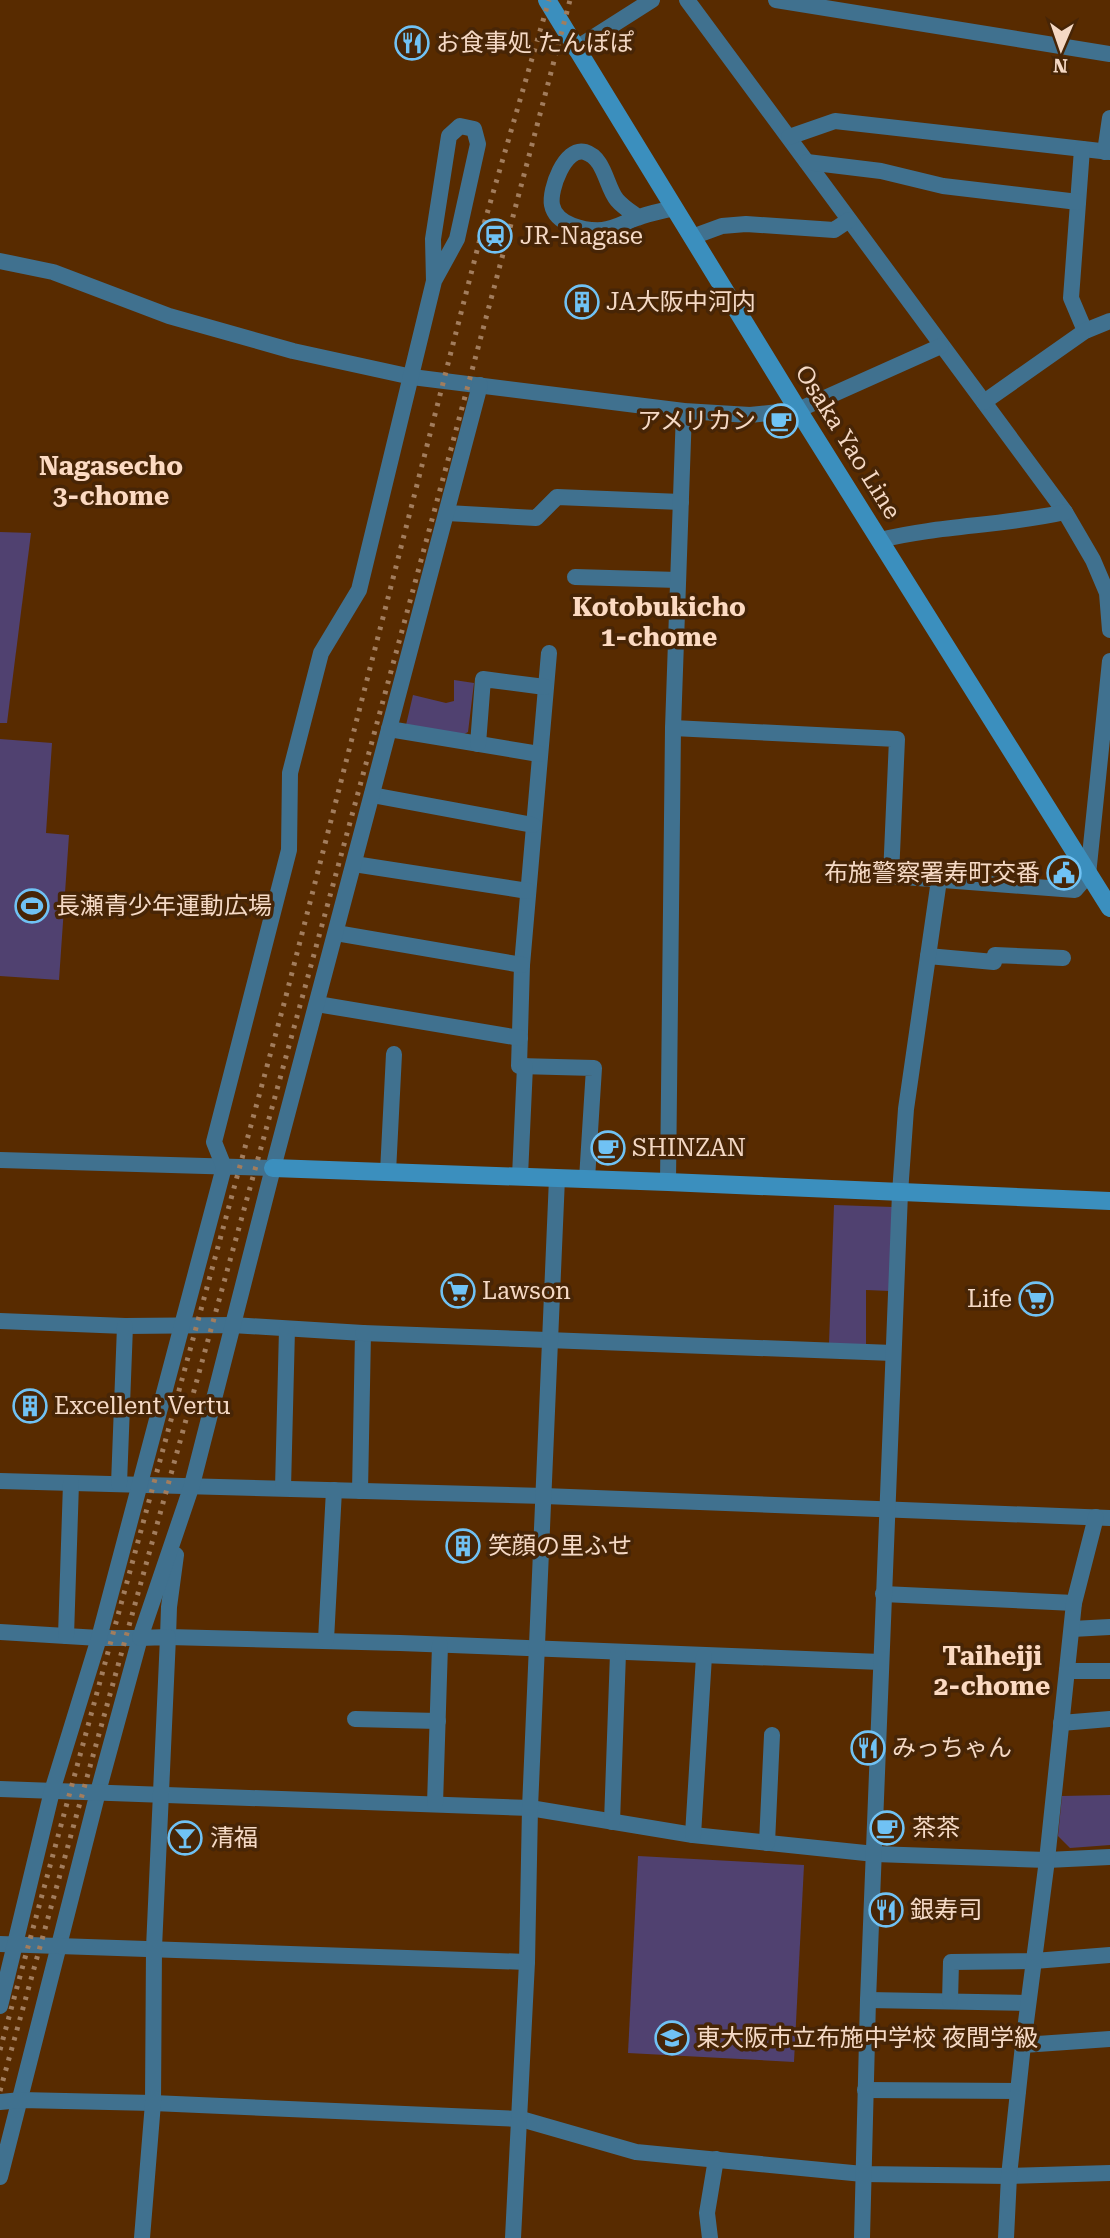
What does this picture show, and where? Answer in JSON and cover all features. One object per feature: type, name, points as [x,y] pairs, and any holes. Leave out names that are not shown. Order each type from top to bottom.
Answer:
[{"type":"main road","name":"Osaka Yao Line","points":[[547,0],[798,410],[1110,908]]},
{"type":"main road","points":[[273,1168],[1110,1201]]},
{"type":"street","points":[[575,48],[652,0]]},
{"type":"street","points":[[687,0],[1065,512],[1093,560],[1108,593],[1110,629]]},
{"type":"street","points":[[776,0],[826,4],[1110,54]]},
{"type":"street","points":[[789,137],[835,121],[1107,152],[1110,118]]},
{"type":"street","points":[[0,2006],[8,1944],[99,1638],[224,1167],[214,1142],[289,850],[290,773],[321,653],[359,590],[434,281],[433,239],[449,136],[460,126],[474,129],[478,144],[457,239],[434,281]]},
{"type":"street","points":[[1082,149],[1071,298],[1085,331]]},
{"type":"street","points":[[638,217],[617,200],[594,157],[584,151],[572,153],[563,163],[552,205],[558,216],[568,223],[587,230],[604,230],[621,226],[638,217],[674,208]]},
{"type":"street","points":[[807,162],[881,171],[943,186],[1078,202]]},
{"type":"street","points":[[692,237],[722,226],[746,224],[834,230],[849,220]]},
{"type":"street","points":[[0,261],[53,272],[169,316],[256,341],[412,377],[684,411],[750,415],[798,410],[941,346]]},
{"type":"street","points":[[984,402],[1085,331],[1110,321]]},
{"type":"street","points":[[0,2177],[140,1638],[192,1485],[480,386]]},
{"type":"street","points":[[668,1182],[674,728],[684,411]]},
{"type":"street","points":[[447,513],[536,518],[557,497],[681,502]]},
{"type":"street","points":[[880,540],[922,531],[1022,520],[1065,512]]},
{"type":"street","points":[[575,577],[678,580]]},
{"type":"street","points":[[549,653],[522,965],[519,1066],[594,1068],[587,1179]]},
{"type":"street","points":[[674,728],[897,739],[891,876],[1075,890],[1088,875],[1102,823],[1110,661]]},
{"type":"street","points":[[478,744],[483,679],[545,687]]},
{"type":"street","points":[[389,729],[539,754]]},
{"type":"street","points":[[372,796],[533,825]]},
{"type":"street","points":[[354,864],[528,891]]},
{"type":"street","points":[[862,2238],[868,2000],[900,1193],[906,1109],[939,880]]},
{"type":"street","points":[[335,933],[522,965]]},
{"type":"street","points":[[928,956],[994,962],[995,954],[1063,958]]},
{"type":"street","points":[[317,1004],[520,1038]]},
{"type":"street","points":[[388,1172],[394,1054]]},
{"type":"street","points":[[520,1176],[525,1066]]},
{"type":"street","points":[[0,1160],[273,1168]]},
{"type":"street","points":[[513,2238],[527,1962],[530,1808],[557,1178]]},
{"type":"street","points":[[0,1321],[181,1327],[232,1325],[363,1333],[893,1353]]},
{"type":"street","points":[[119,1485],[125,1326]]},
{"type":"street","points":[[283,1488],[287,1329]]},
{"type":"street","points":[[360,1491],[363,1333]]},
{"type":"street","points":[[0,1480],[544,1496],[1103,1518],[1074,1603],[1018,2091],[1006,2238]]},
{"type":"street","points":[[66,1636],[71,1483]]},
{"type":"street","points":[[326,1640],[334,1490]]},
{"type":"street","points":[[142,2238],[153,2103],[154,1948],[169,1637],[175,1561],[186,1503]]},
{"type":"street","points":[[883,1594],[1074,1603]]},
{"type":"street","points":[[1072,1629],[1110,1627]]},
{"type":"street","points":[[0,1632],[99,1638],[326,1640],[881,1662]]},
{"type":"street","points":[[435,1804],[440,1645]]},
{"type":"street","points":[[612,1822],[618,1653]]},
{"type":"street","points":[[694,1835],[704,1656]]},
{"type":"street","points":[[1067,1671],[1110,1671]]},
{"type":"street","points":[[355,1719],[438,1721]]},
{"type":"street","points":[[1061,1723],[1110,1719]]},
{"type":"street","points":[[767,1843],[772,1735]]},
{"type":"street","points":[[0,1789],[530,1808],[694,1835],[875,1854],[1046,1860],[1110,1857]]},
{"type":"street","points":[[8,1944],[527,1962]]},
{"type":"street","points":[[950,2001],[951,1962],[1034,1961],[1110,1955]]},
{"type":"street","points":[[868,2000],[1028,2003]]},
{"type":"street","points":[[1023,2045],[1110,2039]]},
{"type":"street","points":[[865,2090],[1018,2091]]},
{"type":"street","points":[[0,2102],[21,2100],[153,2103],[520,2119],[636,2152],[863,2174],[1009,2176],[1110,2173]]},
{"type":"street","points":[[710,2238],[707,2213],[716,2159]]},
{"type":"shaded area","points":[[0,532],[31,533],[7,723],[0,723]]},
{"type":"shaded area","points":[[454,680],[474,683],[468,732],[462,735],[406,725],[413,695],[446,703],[454,701]]},
{"type":"shaded area","name":"長瀬青少年運動広場","points":[[0,739],[52,743],[46,833],[69,835],[59,980],[0,976]]},
{"type":"shaded area","points":[[834,1205],[893,1207],[890,1291],[866,1290],[866,1347],[829,1344]]},
{"type":"shaded area","points":[[1110,1795],[1110,1845],[1070,1848],[1058,1836],[1062,1796]]},
{"type":"shaded area","points":[[638,1856],[804,1865],[794,2062],[628,2053]]},
{"type":"railway","points":[[0,2050],[285,1000],[482,231],[549,0]]},
{"type":"railway","points":[[0,2091],[360,785],[570,0]]},
{"type":"place","name":"お食事処 たんぽぽ","points":[[412,43]]},
{"type":"place","name":"JR-Nagase","points":[[495,236]]},
{"type":"place","name":"JA大阪中河内","points":[[582,302]]},
{"type":"place","name":"アメリカン","points":[[781,421]]},
{"type":"place","name":"布施警察署寿町交番","points":[[1064,873]]},
{"type":"place","name":"長瀬青少年運動広場","points":[[32,906]]},
{"type":"place","name":"SHINZAN","points":[[608,1148]]},
{"type":"place","name":"Lawson","points":[[458,1291]]},
{"type":"place","name":"Life","points":[[1036,1299]]},
{"type":"place","name":"Excellent Vertu","points":[[30,1406]]},
{"type":"place","name":"笑顔の里ふせ","points":[[463,1546]]},
{"type":"place","name":"みっちゃん","points":[[868,1748]]},
{"type":"place","name":"茶茶","points":[[887,1828]]},
{"type":"place","name":"清福","points":[[185,1838]]},
{"type":"place","name":"銀寿司","points":[[886,1910]]},
{"type":"place","name":"東大阪市立布施中学校 夜間学級","points":[[672,2038]]},
{"type":"district","name":"Nagasecho 3-chome","points":[[111,481]]},
{"type":"district","name":"Kotobukicho 1-chome","points":[[659,622]]},
{"type":"district","name":"Taiheiji 2-chome","points":[[992,1671]]}]
